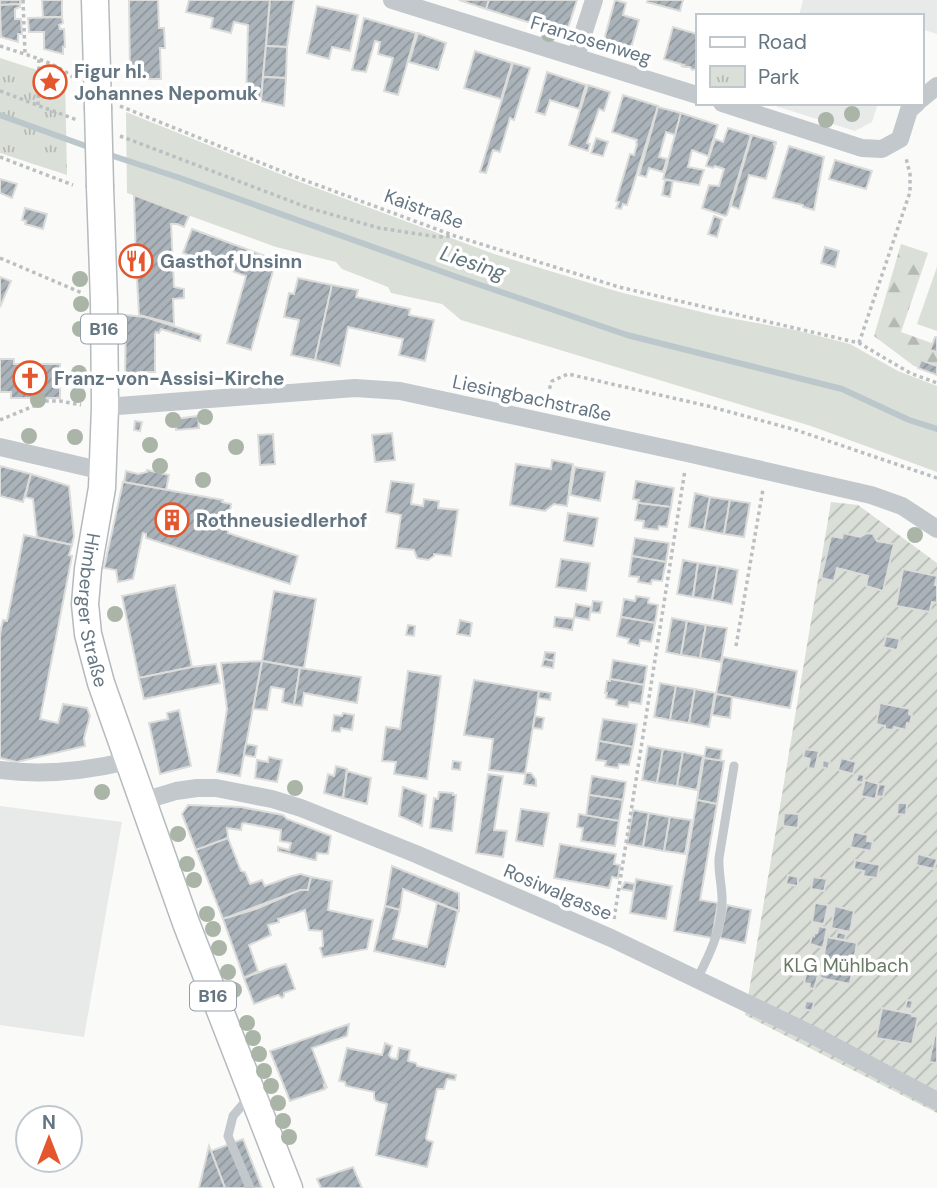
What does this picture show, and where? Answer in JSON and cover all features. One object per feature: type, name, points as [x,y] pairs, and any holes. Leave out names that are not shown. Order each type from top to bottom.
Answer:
[{"type":"main road","name":"Himberger Straße","points":[[94,0],[91,109],[100,187],[104,302],[94,406],[93,469],[100,507],[87,578],[85,620],[101,683],[186,923],[289,1188]]},
{"type":"street","name":"Franzosenweg","points":[[392,0],[696,95]]},
{"type":"street","points":[[576,56],[594,0]]},
{"type":"street","points":[[923,97],[937,86]]},
{"type":"street","points":[[728,105],[862,148],[882,149],[901,139],[909,110],[915,105]]},
{"type":"street","name":"Liesingbachstraße","points":[[94,406],[355,388],[400,391],[871,495],[902,506],[937,529]]},
{"type":"street","points":[[0,447],[93,469]]},
{"type":"street","points":[[0,770],[47,773],[92,769],[128,761]]},
{"type":"street","name":"Rosiwalgasse","points":[[143,802],[197,788],[216,788],[272,799],[416,854],[611,938],[811,1034],[937,1101]]},
{"type":"lane","points":[[697,979],[716,939],[722,903],[719,858],[734,766]]},
{"type":"lane","points":[[250,1188],[228,1136],[233,1116],[251,1095]]},
{"type":"path","points":[[23,0],[25,54]]},
{"type":"path","name":"Kaistraße","points":[[0,46],[64,69],[91,109],[131,110],[296,177],[455,236],[619,287],[859,343],[910,373],[937,383]]},
{"type":"path","points":[[38,106],[39,59]]},
{"type":"path","points":[[0,91],[38,106],[91,109]]},
{"type":"path","points":[[116,135],[309,208],[379,228],[438,237],[455,236]]},
{"type":"path","points":[[859,343],[910,192],[910,174],[901,139]]},
{"type":"path","points":[[0,157],[73,186]]},
{"type":"path","points":[[0,258],[104,302]]},
{"type":"path","points":[[538,421],[552,382],[568,374],[708,405],[878,456],[937,478]]},
{"type":"path","points":[[0,421],[46,401],[94,406]]},
{"type":"path","points":[[611,938],[687,453]]},
{"type":"path","points":[[736,646],[766,470]]},
{"type":"shaded area","points":[[803,0],[937,0],[937,34],[923,30],[923,14],[800,14]]},
{"type":"shaded area","points":[[772,105],[877,105],[872,122],[855,131]]},
{"type":"shaded area","points":[[0,806],[122,822],[84,1037],[0,1025]]},
{"type":"green space","points":[[0,58],[65,79],[67,175],[0,153]]},
{"type":"green space","points":[[126,112],[300,182],[494,254],[619,292],[850,344],[898,371],[937,386],[937,472],[811,426],[461,320],[442,304],[391,293],[388,287],[342,269],[336,262],[276,247],[127,193]]},
{"type":"green space","points":[[901,244],[928,253],[901,332],[937,345],[937,374],[914,366],[874,336]]},
{"type":"green space","points":[[937,267],[937,331],[917,324]]},
{"type":"green space","name":"KLG Mühlbach","points":[[831,502],[858,505],[937,563],[937,1113],[745,1015]]},
{"type":"building","points":[[0,0],[20,0],[20,4],[0,5]]},
{"type":"building","points":[[42,0],[62,0],[62,17],[43,17]]},
{"type":"building","points":[[129,0],[158,0],[159,28],[164,28],[165,48],[160,48],[161,79],[130,79]]},
{"type":"building","points":[[189,0],[270,0],[261,101],[246,99],[248,25],[234,22],[231,33],[211,28],[213,18],[186,12]]},
{"type":"building","points":[[270,0],[294,0],[287,47],[266,46]]},
{"type":"building","points":[[459,0],[489,0],[486,9]]},
{"type":"building","points":[[489,0],[577,0],[566,34],[486,9]]},
{"type":"building","points":[[615,0],[626,3],[623,15],[639,20],[631,48],[604,40]]},
{"type":"building","points":[[683,0],[680,11],[647,2]]},
{"type":"building","points":[[20,4],[20,7],[15,9],[15,19],[21,19],[22,34],[18,34],[18,42],[1,37],[0,5]]},
{"type":"building","points":[[317,6],[358,15],[350,51],[332,47],[329,59],[307,53]]},
{"type":"building","points":[[62,17],[63,23],[59,25],[60,29],[64,29],[63,54],[44,49],[44,32],[29,32],[28,18]]},
{"type":"building","points":[[364,18],[416,33],[398,95],[384,91],[393,58],[378,54],[380,42],[375,41],[366,72],[352,70]]},
{"type":"building","points":[[673,27],[696,34],[696,69],[664,59]]},
{"type":"building","points":[[418,33],[446,43],[438,70],[409,62]]},
{"type":"building","points":[[266,46],[287,47],[286,78],[263,77]]},
{"type":"building","points":[[475,51],[512,63],[501,99],[464,88]]},
{"type":"building","points":[[513,63],[530,68],[514,120],[510,118],[500,152],[493,150],[486,173],[480,172]]},
{"type":"building","points":[[547,72],[586,85],[579,109],[550,100],[545,115],[536,112]]},
{"type":"building","points":[[263,77],[286,78],[284,106],[261,101]]},
{"type":"building","points":[[588,85],[610,92],[604,111],[599,109],[587,143],[590,144],[588,151],[569,145]]},
{"type":"building","points":[[623,95],[658,106],[627,205],[623,204],[621,209],[616,208],[619,202],[616,201],[630,154],[634,155],[637,144],[637,140],[612,132]]},
{"type":"building","points":[[658,107],[681,113],[675,135],[666,132],[659,157],[667,159],[663,172],[649,168],[646,177],[639,175]]},
{"type":"building","points":[[681,113],[718,125],[708,156],[692,150],[688,167],[704,170],[699,185],[663,179]]},
{"type":"building","points":[[728,128],[751,135],[725,216],[702,208],[709,185],[719,186],[724,169],[706,166],[715,139],[723,142]]},
{"type":"building","points":[[752,135],[776,144],[766,179],[749,175],[739,209],[731,206]]},
{"type":"building","points":[[596,138],[608,142],[603,156],[591,153]]},
{"type":"building","points":[[789,146],[824,157],[814,210],[773,198]]},
{"type":"building","points":[[835,160],[872,171],[866,189],[829,179]]},
{"type":"building","points":[[0,179],[17,184],[12,198],[0,193]]},
{"type":"building","points":[[665,180],[673,181],[670,197],[662,195]]},
{"type":"building","points":[[134,195],[189,216],[184,227],[171,224],[174,287],[184,289],[184,298],[173,299],[174,324],[139,315]]},
{"type":"building","points":[[25,208],[47,214],[43,229],[25,224],[26,221],[22,220]]},
{"type":"building","points":[[714,216],[722,219],[717,237],[708,234]]},
{"type":"building","points":[[192,229],[276,260],[251,350],[227,343],[246,276],[183,253]]},
{"type":"building","points":[[825,247],[839,251],[835,267],[821,263]]},
{"type":"building","points":[[0,277],[11,281],[0,307]]},
{"type":"building","points":[[298,278],[332,285],[315,360],[291,355],[299,320],[284,317],[289,293],[294,294]]},
{"type":"building","points":[[332,285],[358,290],[356,297],[410,309],[409,315],[434,320],[425,361],[399,355],[403,339],[348,327],[340,366],[315,360]]},
{"type":"building","points":[[126,315],[145,317],[201,335],[200,341],[161,329],[155,334],[155,372],[141,372],[140,381],[125,381]]},
{"type":"building","points":[[937,337],[937,352],[930,350]]},
{"type":"building","name":"Franz-von-Assisi-Kirche","points":[[0,359],[14,359],[14,364],[60,364],[60,398],[11,398],[11,392],[0,392]]},
{"type":"building","points":[[921,360],[937,366],[937,375],[918,368]]},
{"type":"building","points":[[198,416],[199,428],[176,430],[175,419]]},
{"type":"building","points":[[135,421],[142,422],[140,431],[134,430]]},
{"type":"building","points":[[392,433],[395,460],[375,462],[372,435]]},
{"type":"building","points":[[273,434],[275,464],[260,465],[258,435]]},
{"type":"building","points":[[552,460],[573,464],[567,506],[554,504],[545,511],[510,505],[516,464],[551,469]]},
{"type":"building","points":[[0,466],[31,474],[23,502],[0,496]]},
{"type":"building","points":[[575,467],[605,472],[600,501],[570,495]]},
{"type":"building","points":[[147,470],[169,475],[166,490],[124,482],[126,471],[138,474]]},
{"type":"building","points":[[31,474],[69,486],[74,536],[72,545],[37,537],[33,499],[25,497]]},
{"type":"building","points":[[391,481],[414,484],[411,504],[423,506],[424,499],[439,501],[438,508],[458,510],[451,556],[434,554],[428,560],[417,558],[414,550],[396,548],[401,515],[386,512]]},
{"type":"building","points":[[636,481],[674,488],[671,507],[638,503],[639,500],[633,499]]},
{"type":"building","name":"Rothneusiedlerhof","points":[[123,482],[223,500],[222,502],[231,504],[228,533],[298,556],[290,584],[146,538],[143,533],[133,579],[118,582],[116,570],[104,568]]},
{"type":"building","points":[[695,493],[710,497],[704,530],[689,527]]},
{"type":"building","points":[[710,497],[730,500],[724,534],[704,530]]},
{"type":"building","points":[[730,500],[750,503],[744,537],[724,534]]},
{"type":"building","points":[[638,503],[671,507],[667,527],[659,526],[658,530],[643,528],[644,521],[635,520]]},
{"type":"building","points":[[568,513],[598,518],[593,546],[564,541]]},
{"type":"building","points":[[843,533],[860,537],[867,533],[873,534],[877,541],[894,544],[883,591],[866,586],[868,576],[837,568],[834,581],[821,578],[831,536],[842,538]]},
{"type":"building","points":[[24,535],[72,545],[40,719],[58,723],[63,704],[87,708],[90,716],[84,738],[85,746],[17,762],[0,758],[0,634],[3,620],[7,621]]},
{"type":"building","points":[[635,538],[669,543],[666,562],[632,556]]},
{"type":"building","points":[[632,556],[666,562],[662,581],[652,580],[651,584],[638,582],[639,577],[629,576]]},
{"type":"building","points":[[561,559],[590,563],[586,591],[556,587]]},
{"type":"building","points":[[683,560],[698,563],[693,597],[677,594]]},
{"type":"building","points":[[698,563],[718,566],[712,600],[693,597]]},
{"type":"building","points":[[718,566],[738,570],[732,604],[712,600]]},
{"type":"building","points":[[903,569],[937,576],[937,603],[932,602],[930,612],[896,606]]},
{"type":"building","points":[[175,585],[192,667],[139,678],[122,596]]},
{"type":"building","points":[[274,591],[316,599],[304,668],[262,661]]},
{"type":"building","points":[[636,596],[649,598],[648,603],[658,605],[655,623],[621,617],[624,599],[635,601]]},
{"type":"building","points":[[593,601],[602,602],[600,613],[591,612]]},
{"type":"building","points":[[576,604],[591,607],[589,620],[574,617]]},
{"type":"building","points":[[555,617],[574,619],[572,630],[554,627]]},
{"type":"building","points":[[621,617],[655,623],[651,642],[640,640],[639,646],[628,643],[629,639],[617,636]]},
{"type":"building","points":[[672,618],[687,621],[681,655],[666,652]]},
{"type":"building","points":[[460,620],[472,623],[470,636],[457,634]]},
{"type":"building","points":[[687,621],[706,625],[700,658],[681,655]]},
{"type":"building","points":[[408,625],[415,626],[414,636],[406,635]]},
{"type":"building","points":[[706,625],[727,628],[721,662],[700,658]]},
{"type":"building","points":[[886,636],[900,639],[897,650],[883,647]]},
{"type":"building","points":[[545,652],[555,653],[554,661],[544,659]]},
{"type":"building","points":[[723,657],[797,671],[790,708],[716,694]]},
{"type":"building","points":[[544,659],[554,661],[553,668],[542,666]]},
{"type":"building","points":[[613,660],[647,666],[644,685],[610,679]]},
{"type":"building","points":[[262,661],[300,668],[294,705],[282,702],[284,689],[271,687],[267,710],[253,709]]},
{"type":"building","points":[[262,661],[240,776],[217,772],[227,709],[221,663]]},
{"type":"building","points":[[216,664],[220,683],[144,699],[139,678]]},
{"type":"building","points":[[300,668],[361,677],[357,703],[304,693],[302,706],[294,705]]},
{"type":"building","points":[[408,671],[441,676],[427,779],[394,774],[396,762],[382,761],[386,727],[400,729]]},
{"type":"building","points":[[610,679],[644,685],[641,704],[629,702],[628,707],[616,705],[617,700],[606,698],[607,681]]},
{"type":"building","points":[[474,680],[539,691],[525,774],[489,770],[493,739],[464,735]]},
{"type":"building","points":[[660,683],[676,686],[670,720],[654,717]]},
{"type":"building","points":[[676,686],[695,689],[689,723],[670,720]]},
{"type":"building","points":[[695,689],[715,693],[709,727],[689,723]]},
{"type":"building","points":[[539,691],[551,693],[550,700],[538,698]]},
{"type":"building","points":[[716,694],[732,697],[730,718],[712,715]]},
{"type":"building","points":[[880,703],[910,709],[909,714],[912,715],[906,730],[894,727],[893,730],[885,729],[885,726],[876,724]]},
{"type":"building","points":[[179,710],[191,766],[160,774],[149,723],[168,719],[167,713]]},
{"type":"building","points":[[343,713],[354,715],[352,730],[341,728],[340,732],[332,731],[334,715],[342,716]]},
{"type":"building","points":[[535,716],[544,718],[542,729],[533,728]]},
{"type":"building","points":[[603,719],[637,724],[633,747],[599,741]]},
{"type":"building","points":[[599,741],[633,747],[629,765],[619,764],[618,768],[605,766],[606,761],[596,760]]},
{"type":"building","points":[[246,744],[257,746],[255,757],[244,755]]},
{"type":"building","points":[[648,746],[663,749],[657,783],[642,780]]},
{"type":"building","points":[[706,747],[722,750],[720,761],[704,758]]},
{"type":"building","points":[[663,749],[683,752],[677,786],[657,783]]},
{"type":"building","points":[[805,749],[819,751],[815,769],[808,768],[810,759],[803,757]]},
{"type":"building","points":[[683,752],[703,756],[697,790],[677,786]]},
{"type":"building","points":[[269,757],[282,760],[277,782],[255,778],[257,760],[268,762]]},
{"type":"building","points":[[704,758],[724,761],[717,804],[697,800]]},
{"type":"building","points":[[841,758],[856,762],[853,774],[838,770]]},
{"type":"building","points":[[823,760],[830,762],[828,769],[822,767]]},
{"type":"building","points":[[453,761],[461,762],[460,770],[452,769]]},
{"type":"building","points":[[336,766],[347,769],[343,798],[324,793],[328,774],[334,776]]},
{"type":"building","points":[[347,771],[371,778],[367,804],[343,798]]},
{"type":"building","points":[[526,773],[531,773],[536,780],[536,786],[524,784]]},
{"type":"building","points":[[488,774],[503,776],[494,830],[507,831],[503,857],[476,853]]},
{"type":"building","points":[[858,774],[864,775],[863,783],[856,781]]},
{"type":"building","points":[[592,776],[626,782],[623,800],[589,795]]},
{"type":"building","points":[[865,780],[879,784],[876,799],[861,796]]},
{"type":"building","points":[[879,784],[886,785],[883,797],[876,796]]},
{"type":"building","points":[[403,787],[426,795],[422,826],[399,816]]},
{"type":"building","points":[[439,792],[456,795],[452,831],[430,828],[434,798],[438,799]]},
{"type":"building","points":[[589,795],[623,800],[619,821],[586,816]]},
{"type":"building","points":[[697,800],[717,804],[700,900],[718,903],[712,938],[674,931]]},
{"type":"building","points":[[898,803],[907,803],[906,815],[897,814]]},
{"type":"building","points":[[188,805],[241,807],[283,815],[331,836],[328,854],[317,853],[314,860],[278,851],[278,847],[289,850],[291,843],[280,841],[281,830],[244,823],[241,830],[227,828],[228,838],[196,850],[182,814]]},
{"type":"building","points":[[521,809],[549,813],[543,846],[516,841]]},
{"type":"building","points":[[633,810],[649,813],[643,847],[627,844]]},
{"type":"building","points":[[649,813],[670,817],[664,851],[643,847]]},
{"type":"building","points":[[784,813],[799,814],[798,828],[783,826]]},
{"type":"building","points":[[579,814],[619,821],[615,846],[581,841],[583,828],[577,827]]},
{"type":"building","points":[[670,817],[691,820],[685,854],[664,851]]},
{"type":"building","points":[[854,832],[868,835],[867,841],[873,842],[871,851],[850,847]]},
{"type":"building","points":[[228,838],[241,871],[245,872],[250,884],[262,880],[265,886],[301,874],[311,877],[308,890],[300,890],[223,919],[196,850]]},
{"type":"building","points":[[560,844],[616,854],[614,864],[620,865],[618,878],[612,877],[609,888],[554,878]]},
{"type":"building","points":[[918,854],[937,859],[934,869],[916,865]]},
{"type":"building","points":[[855,860],[880,865],[877,878],[863,876],[864,871],[854,869]]},
{"type":"building","points":[[392,866],[459,893],[459,911],[403,889],[400,910],[385,906]]},
{"type":"building","points":[[788,875],[798,877],[798,886],[786,884]]},
{"type":"building","points":[[311,877],[332,881],[328,910],[373,920],[367,949],[323,957],[320,948],[323,946],[322,931],[309,930],[305,910],[268,925],[271,935],[249,945],[258,971],[244,978],[223,919],[256,909],[300,890],[308,890]]},
{"type":"building","points":[[813,877],[827,879],[824,891],[811,889]]},
{"type":"building","points":[[636,879],[672,886],[666,919],[630,913]]},
{"type":"building","points":[[625,882],[635,884],[633,891],[621,889]]},
{"type":"building","points":[[437,903],[458,911],[445,967],[374,951],[385,906],[400,910],[393,939],[427,947]]},
{"type":"building","points":[[815,903],[828,905],[824,924],[812,922]]},
{"type":"building","points":[[727,905],[751,910],[745,943],[720,938]]},
{"type":"building","points":[[835,906],[854,911],[850,932],[831,928]]},
{"type":"building","points":[[819,926],[827,928],[823,948],[810,944],[812,935],[817,933]]},
{"type":"building","points":[[837,932],[846,934],[845,940],[836,939]]},
{"type":"building","points":[[827,937],[857,943],[850,984],[820,978]]},
{"type":"building","points":[[286,964],[295,989],[284,993],[282,998],[278,995],[254,1004],[244,978]]},
{"type":"building","points":[[807,969],[819,972],[814,989],[809,988],[810,984],[804,983]]},
{"type":"building","points":[[907,1000],[913,1001],[911,1009],[905,1008]]},
{"type":"building","points":[[806,1001],[814,1002],[812,1011],[804,1009]]},
{"type":"building","points":[[882,1008],[918,1017],[912,1044],[876,1038]]},
{"type":"building","points":[[349,1024],[347,1036],[312,1048],[327,1088],[324,1085],[325,1089],[290,1101],[270,1051]]},
{"type":"building","points":[[937,1026],[937,1063],[929,1062]]},
{"type":"building","points":[[385,1043],[392,1046],[389,1055],[391,1058],[397,1059],[399,1048],[410,1050],[408,1061],[416,1063],[417,1066],[456,1075],[455,1080],[447,1079],[444,1089],[437,1089],[426,1138],[433,1142],[427,1167],[376,1155],[387,1104],[376,1101],[374,1092],[346,1086],[345,1082],[339,1081],[347,1048],[382,1055]]},
{"type":"building","points":[[243,1139],[262,1188],[225,1188],[211,1151]]},
{"type":"building","points":[[209,1146],[211,1151],[225,1188],[199,1188]]},
{"type":"building","points":[[353,1167],[362,1188],[321,1188],[317,1179]]},
{"type":"waterway","name":"Liesing","points":[[0,115],[94,149]]},
{"type":"waterway","name":"Liesing","points":[[107,154],[627,335],[842,389],[909,420],[937,429]]},
{"type":"place","name":"Figur hl. Johannes Nepomuk","points":[[50,82]]},
{"type":"place","name":"Gasthof Unsinn","points":[[136,261]]},
{"type":"place","name":"Franz-von-Assisi-Kirche","points":[[30,378]]},
{"type":"place","name":"Rothneusiedlerhof","points":[[172,520]]}]
